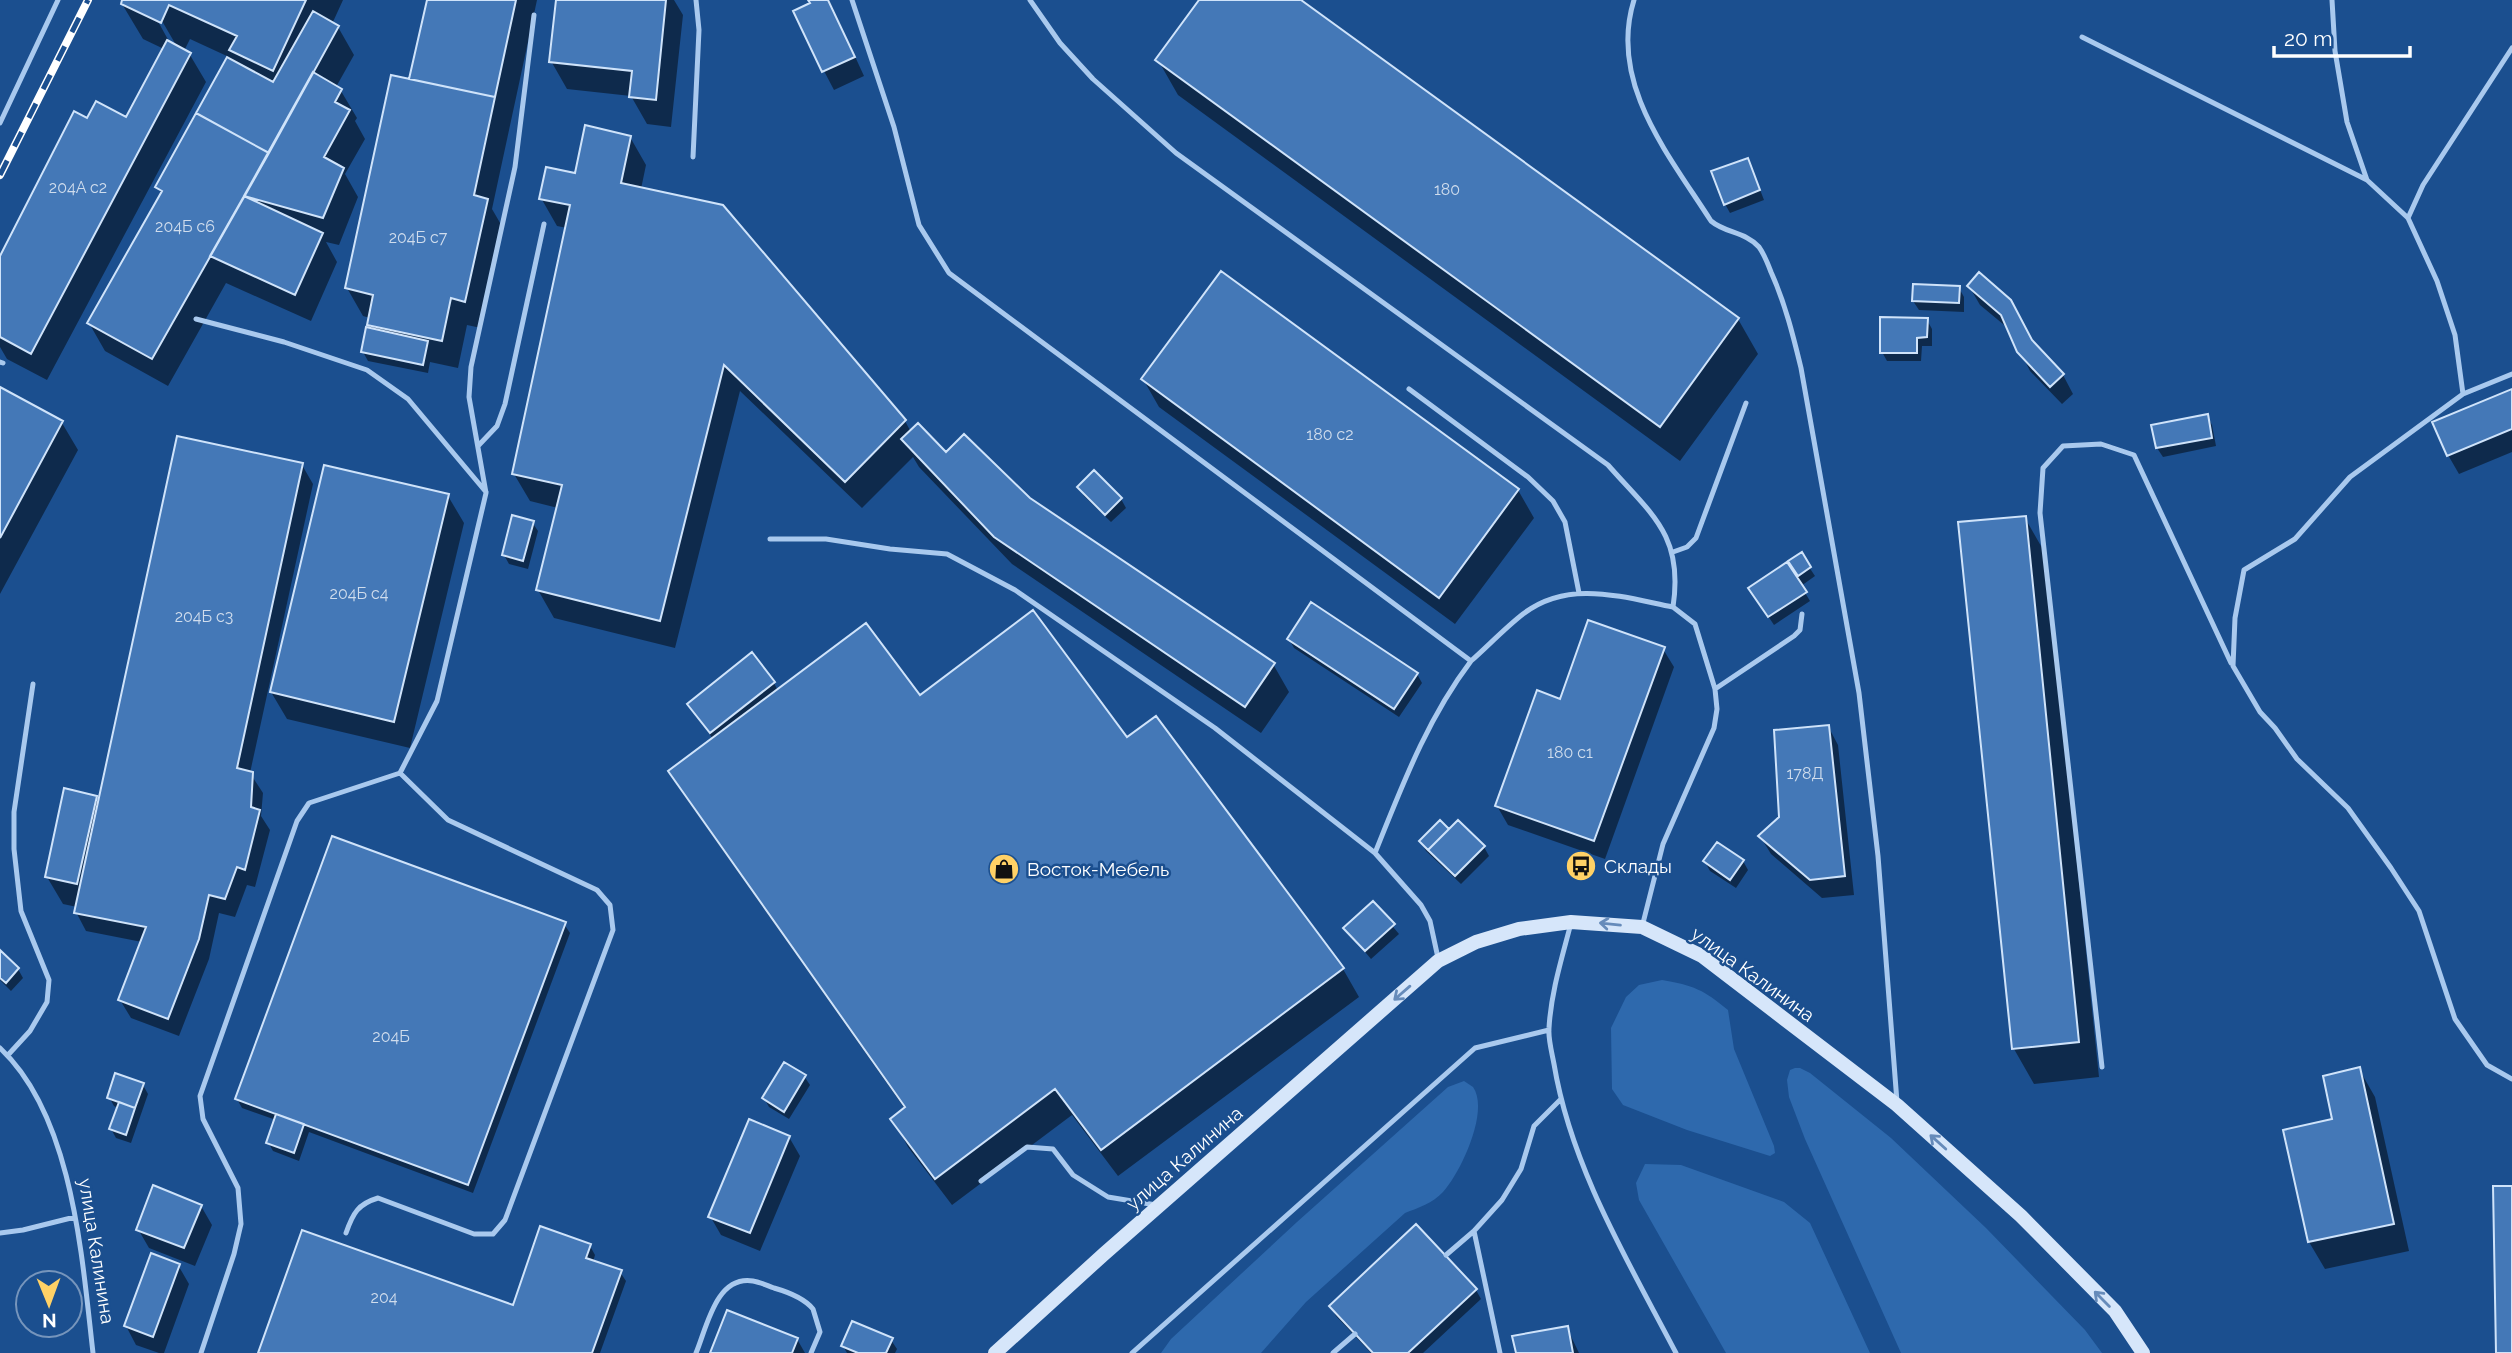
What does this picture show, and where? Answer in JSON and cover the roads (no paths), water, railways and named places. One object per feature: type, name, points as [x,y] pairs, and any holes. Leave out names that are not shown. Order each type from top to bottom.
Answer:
[{"type":"main road","name":"улица Калинина","points":[[995,1353],[1438,961],[1476,942],[1508,932],[1571,922],[1592,922],[1642,927],[1702,956],[1897,1105],[2021,1216],[2115,1311],[2143,1353]]},
{"type":"lane","points":[[0,123],[58,0]]},
{"type":"lane","points":[[693,158],[699,30],[696,0]]},
{"type":"lane","points":[[852,0],[894,127],[919,225],[949,273],[1471,661]]},
{"type":"lane","points":[[1030,0],[1060,43],[1093,79],[1176,153],[1608,465],[1661,525],[1673,552],[1677,582],[1673,607]]},
{"type":"lane","points":[[1634,0],[1630,15],[1629,71],[1644,115],[1710,222],[1743,235],[1759,247],[1790,320],[1859,693],[1878,856],[1897,1105]]},
{"type":"lane","points":[[2332,0],[2335,51],[2347,122],[2367,180]]},
{"type":"lane","points":[[201,1353],[234,1254],[241,1224],[238,1188],[203,1119],[200,1096],[297,821],[309,803],[400,773],[437,701],[486,494],[469,397],[471,367],[515,167],[534,15]]},
{"type":"lane","points":[[2082,37],[2367,180],[2408,218],[2437,281],[2455,335],[2463,394]]},
{"type":"lane","points":[[2408,218],[2423,185],[2512,48]]},
{"type":"lane","points":[[478,446],[497,426],[505,404],[544,224]]},
{"type":"lane","points":[[196,319],[284,342],[367,370],[408,400],[486,494]]},
{"type":"lane","points":[[2233,666],[2235,618],[2244,570],[2295,539],[2350,477],[2463,394],[2512,374]]},
{"type":"lane","points":[[1409,389],[1528,477],[1553,501],[1565,522],[1579,593]]},
{"type":"lane","points":[[1673,552],[1687,547],[1696,538],[1746,403]]},
{"type":"lane","points":[[2102,1067],[2040,513],[2043,468],[2063,446],[2101,444],[2134,455],[2233,666],[2260,712],[2297,759],[2348,808],[2390,868],[2419,911],[2455,1019],[2487,1065],[2512,1079]]},
{"type":"lane","points":[[770,539],[826,539],[947,554],[1003,584],[1215,728],[1375,853],[1420,905],[1430,921],[1438,961]]},
{"type":"lane","points":[[1375,853],[1411,764],[1448,692],[1471,661],[1524,613],[1551,598],[1579,593],[1604,593],[1673,607],[1695,624],[1715,689],[1717,709],[1714,728],[1662,844],[1642,927]]},
{"type":"lane","points":[[1715,689],[1794,636],[1800,630],[1802,614]]},
{"type":"lane","points":[[8,1055],[30,1031],[47,1002],[49,980],[21,911],[14,849],[14,812],[33,684]]},
{"type":"lane","points":[[346,1233],[353,1214],[362,1203],[378,1198],[474,1234],[493,1234],[505,1220],[613,930],[610,905],[597,890],[448,820],[400,773]]},
{"type":"lane","points":[[1571,922],[1554,986],[1549,1030],[1560,1100],[1590,1180],[1676,1353]]},
{"type":"lane","points":[[1132,1353],[1475,1048],[1549,1030]]},
{"type":"lane","name":"улица Калинина","points":[[0,1048],[27,1078],[37,1096],[65,1170],[75,1217],[93,1353]]},
{"type":"lane","points":[[1446,1255],[1474,1231],[1502,1200],[1521,1169],[1534,1126],[1560,1100]]},
{"type":"lane","points":[[981,1181],[1027,1147],[1053,1149],[1073,1175],[1108,1198],[1159,1206]]},
{"type":"lane","points":[[0,1233],[75,1217]]},
{"type":"lane","points":[[1474,1231],[1500,1353]]},
{"type":"lane","points":[[696,1353],[719,1297],[728,1287],[740,1281],[753,1281],[789,1292],[813,1309],[820,1332],[811,1353]]},
{"type":"lane","points":[[1333,1353],[1355,1334]]},
{"type":"railway","points":[[0,175],[88,0]]},
{"type":"place","name":"Склады","points":[[1581,866]]},
{"type":"place","name":"Восток-Мебель","points":[[1004,869]]}]
